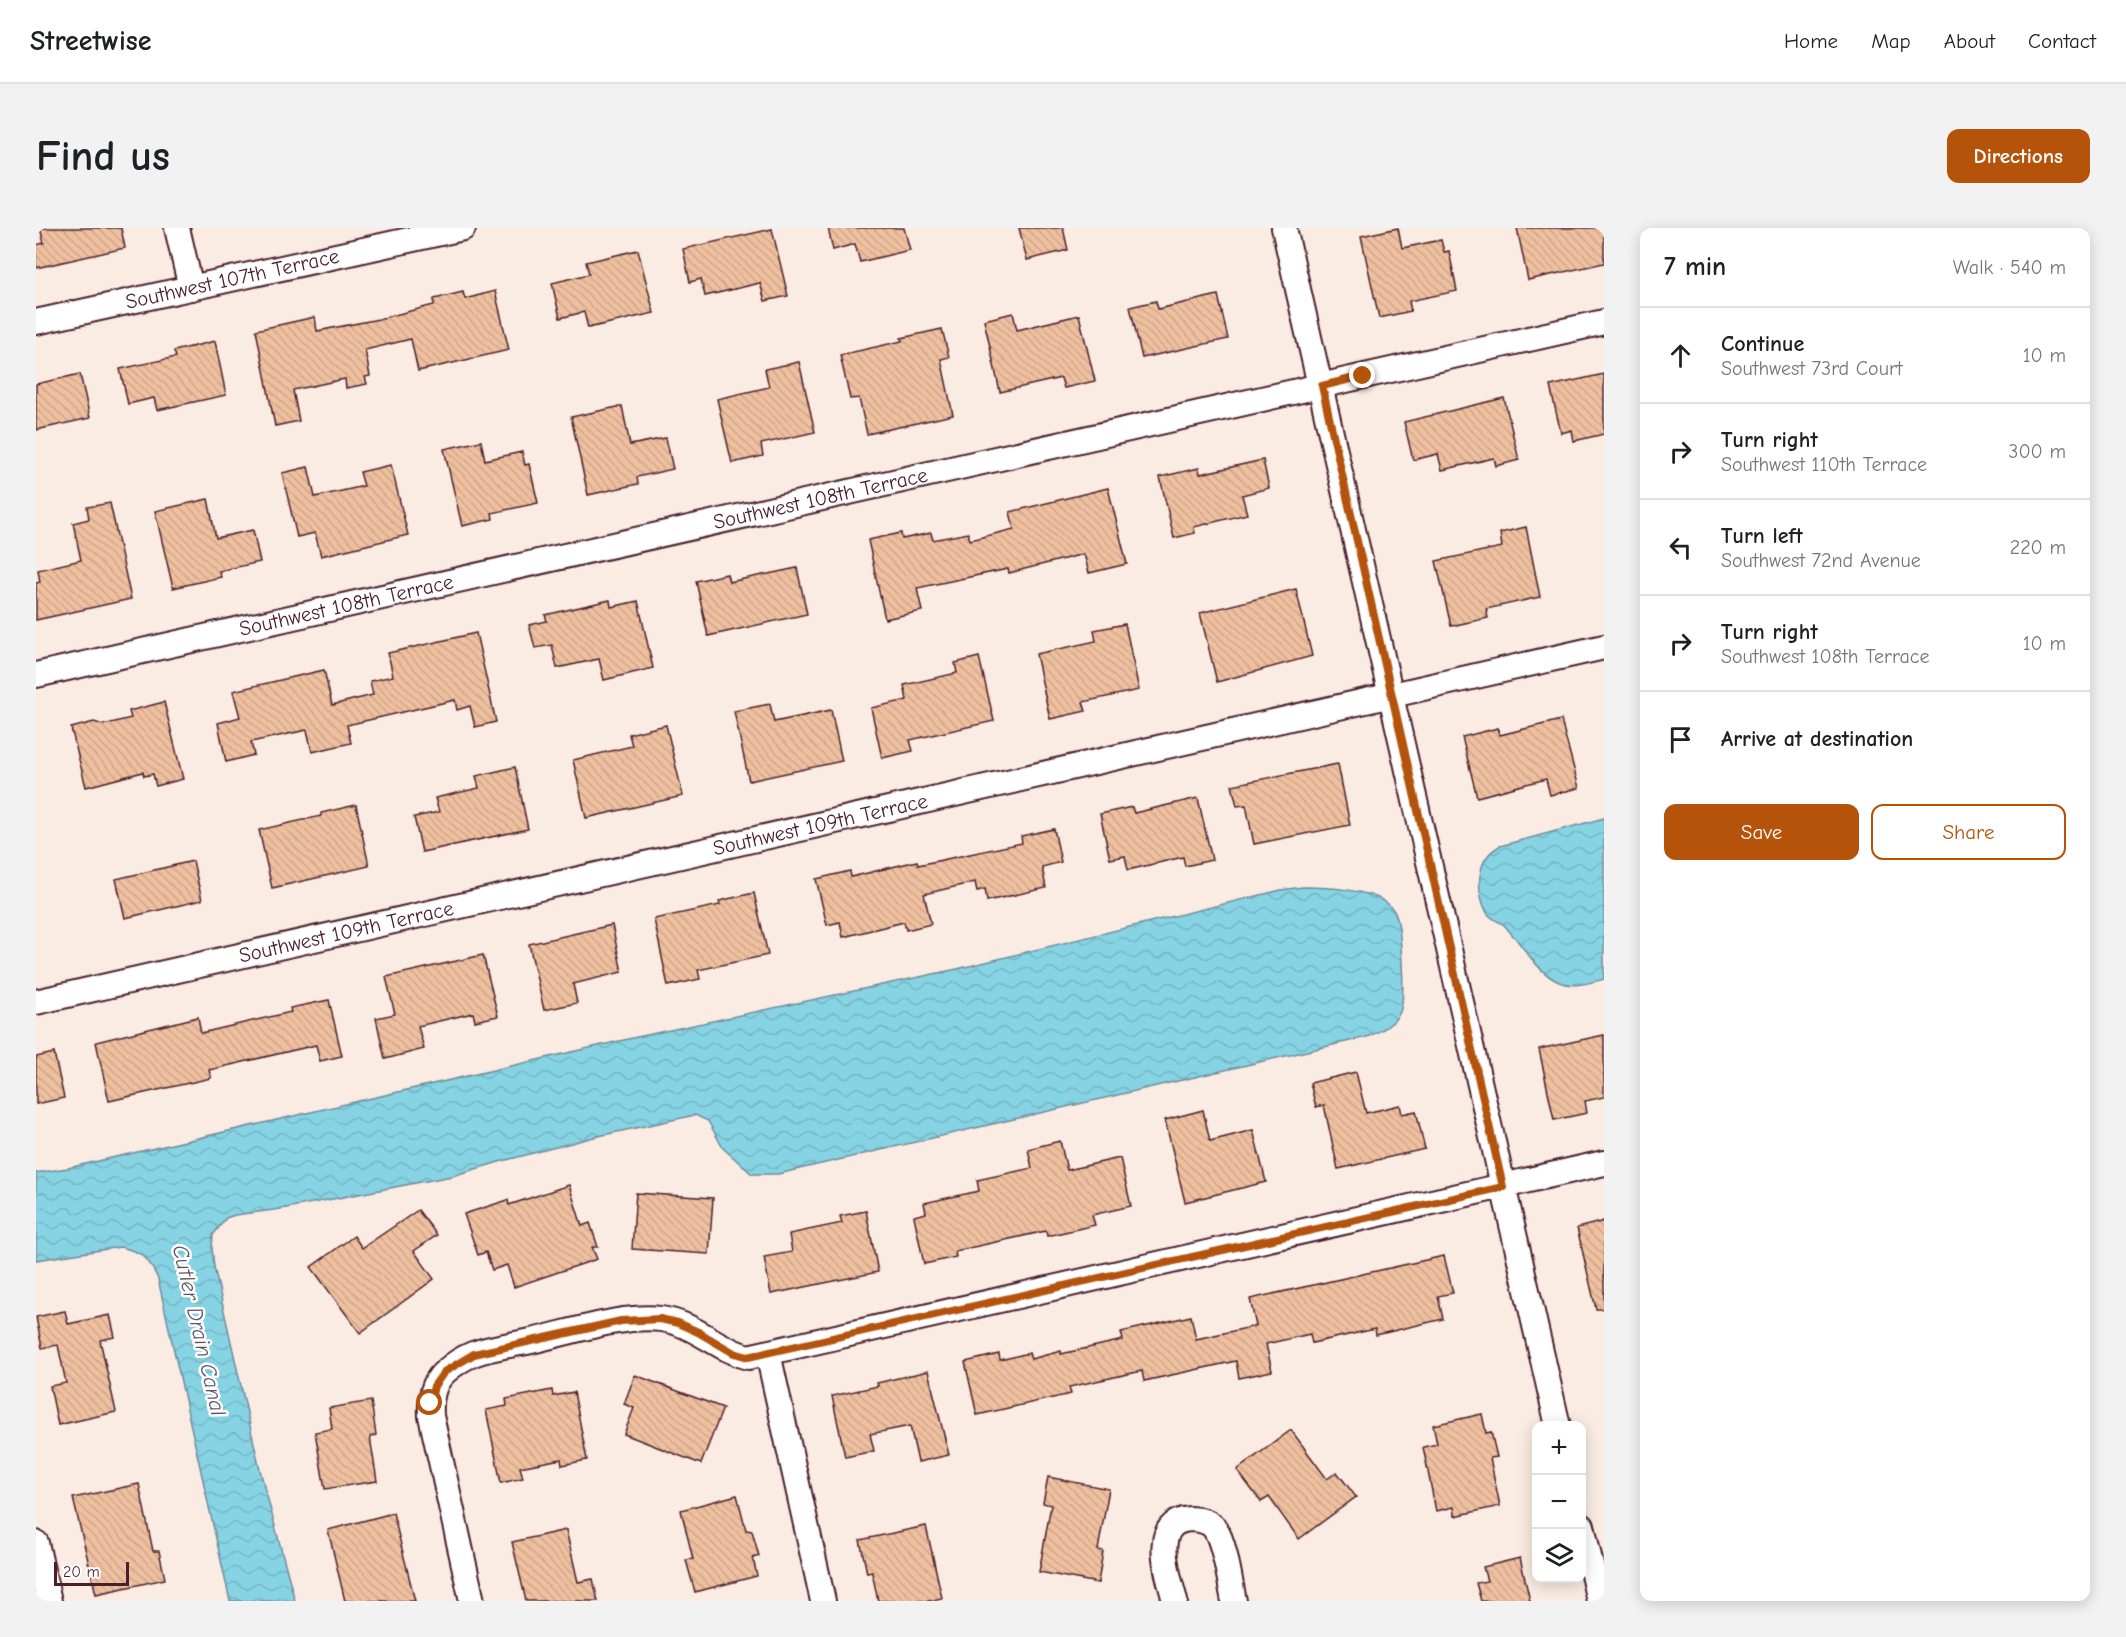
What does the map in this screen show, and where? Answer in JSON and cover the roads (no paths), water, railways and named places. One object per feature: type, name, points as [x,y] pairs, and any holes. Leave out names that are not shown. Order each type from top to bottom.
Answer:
[{"type":"street","points":[[177,228],[191,288]]},
{"type":"street","name":"Southwest 107th Terrace","points":[[36,322],[463,228]]},
{"type":"street","points":[[1284,228],[1557,1421]]},
{"type":"street","name":"Southwest 108th Terrace","points":[[36,675],[1604,322]]},
{"type":"street","name":"Southwest 109th Terrace","points":[[36,1002],[1604,647]]},
{"type":"street","points":[[472,1601],[430,1403],[434,1386],[444,1372],[474,1354],[621,1321],[660,1319],[678,1323],[734,1353],[748,1357],[1503,1187],[1604,1162]]},
{"type":"street","points":[[768,1353],[823,1601]]},
{"type":"street","points":[[1175,1601],[1164,1547],[1166,1533],[1176,1522],[1190,1519],[1204,1521],[1215,1527],[1234,1601]]},
{"type":"street","points":[[1582,1529],[1599,1601]]},
{"type":"street","points":[[36,1543],[49,1601]]},
{"type":"water","points":[[1604,818],[1604,979],[1582,984],[1565,984],[1553,979],[1541,969],[1504,925],[1487,913],[1480,893],[1480,874],[1492,851],[1500,846]]},
{"type":"water","name":"Cutler Drain Canal","points":[[1303,887],[1347,890],[1370,895],[1388,904],[1395,914],[1400,935],[1402,1005],[1397,1017],[1390,1024],[1367,1037],[778,1174],[752,1174],[723,1148],[708,1121],[695,1115],[594,1137],[452,1176],[226,1218],[213,1235],[214,1267],[260,1470],[295,1601],[230,1601],[158,1279],[148,1261],[135,1251],[120,1247],[36,1260],[36,1173],[68,1168],[637,1037],[957,969],[1281,890]]}]
